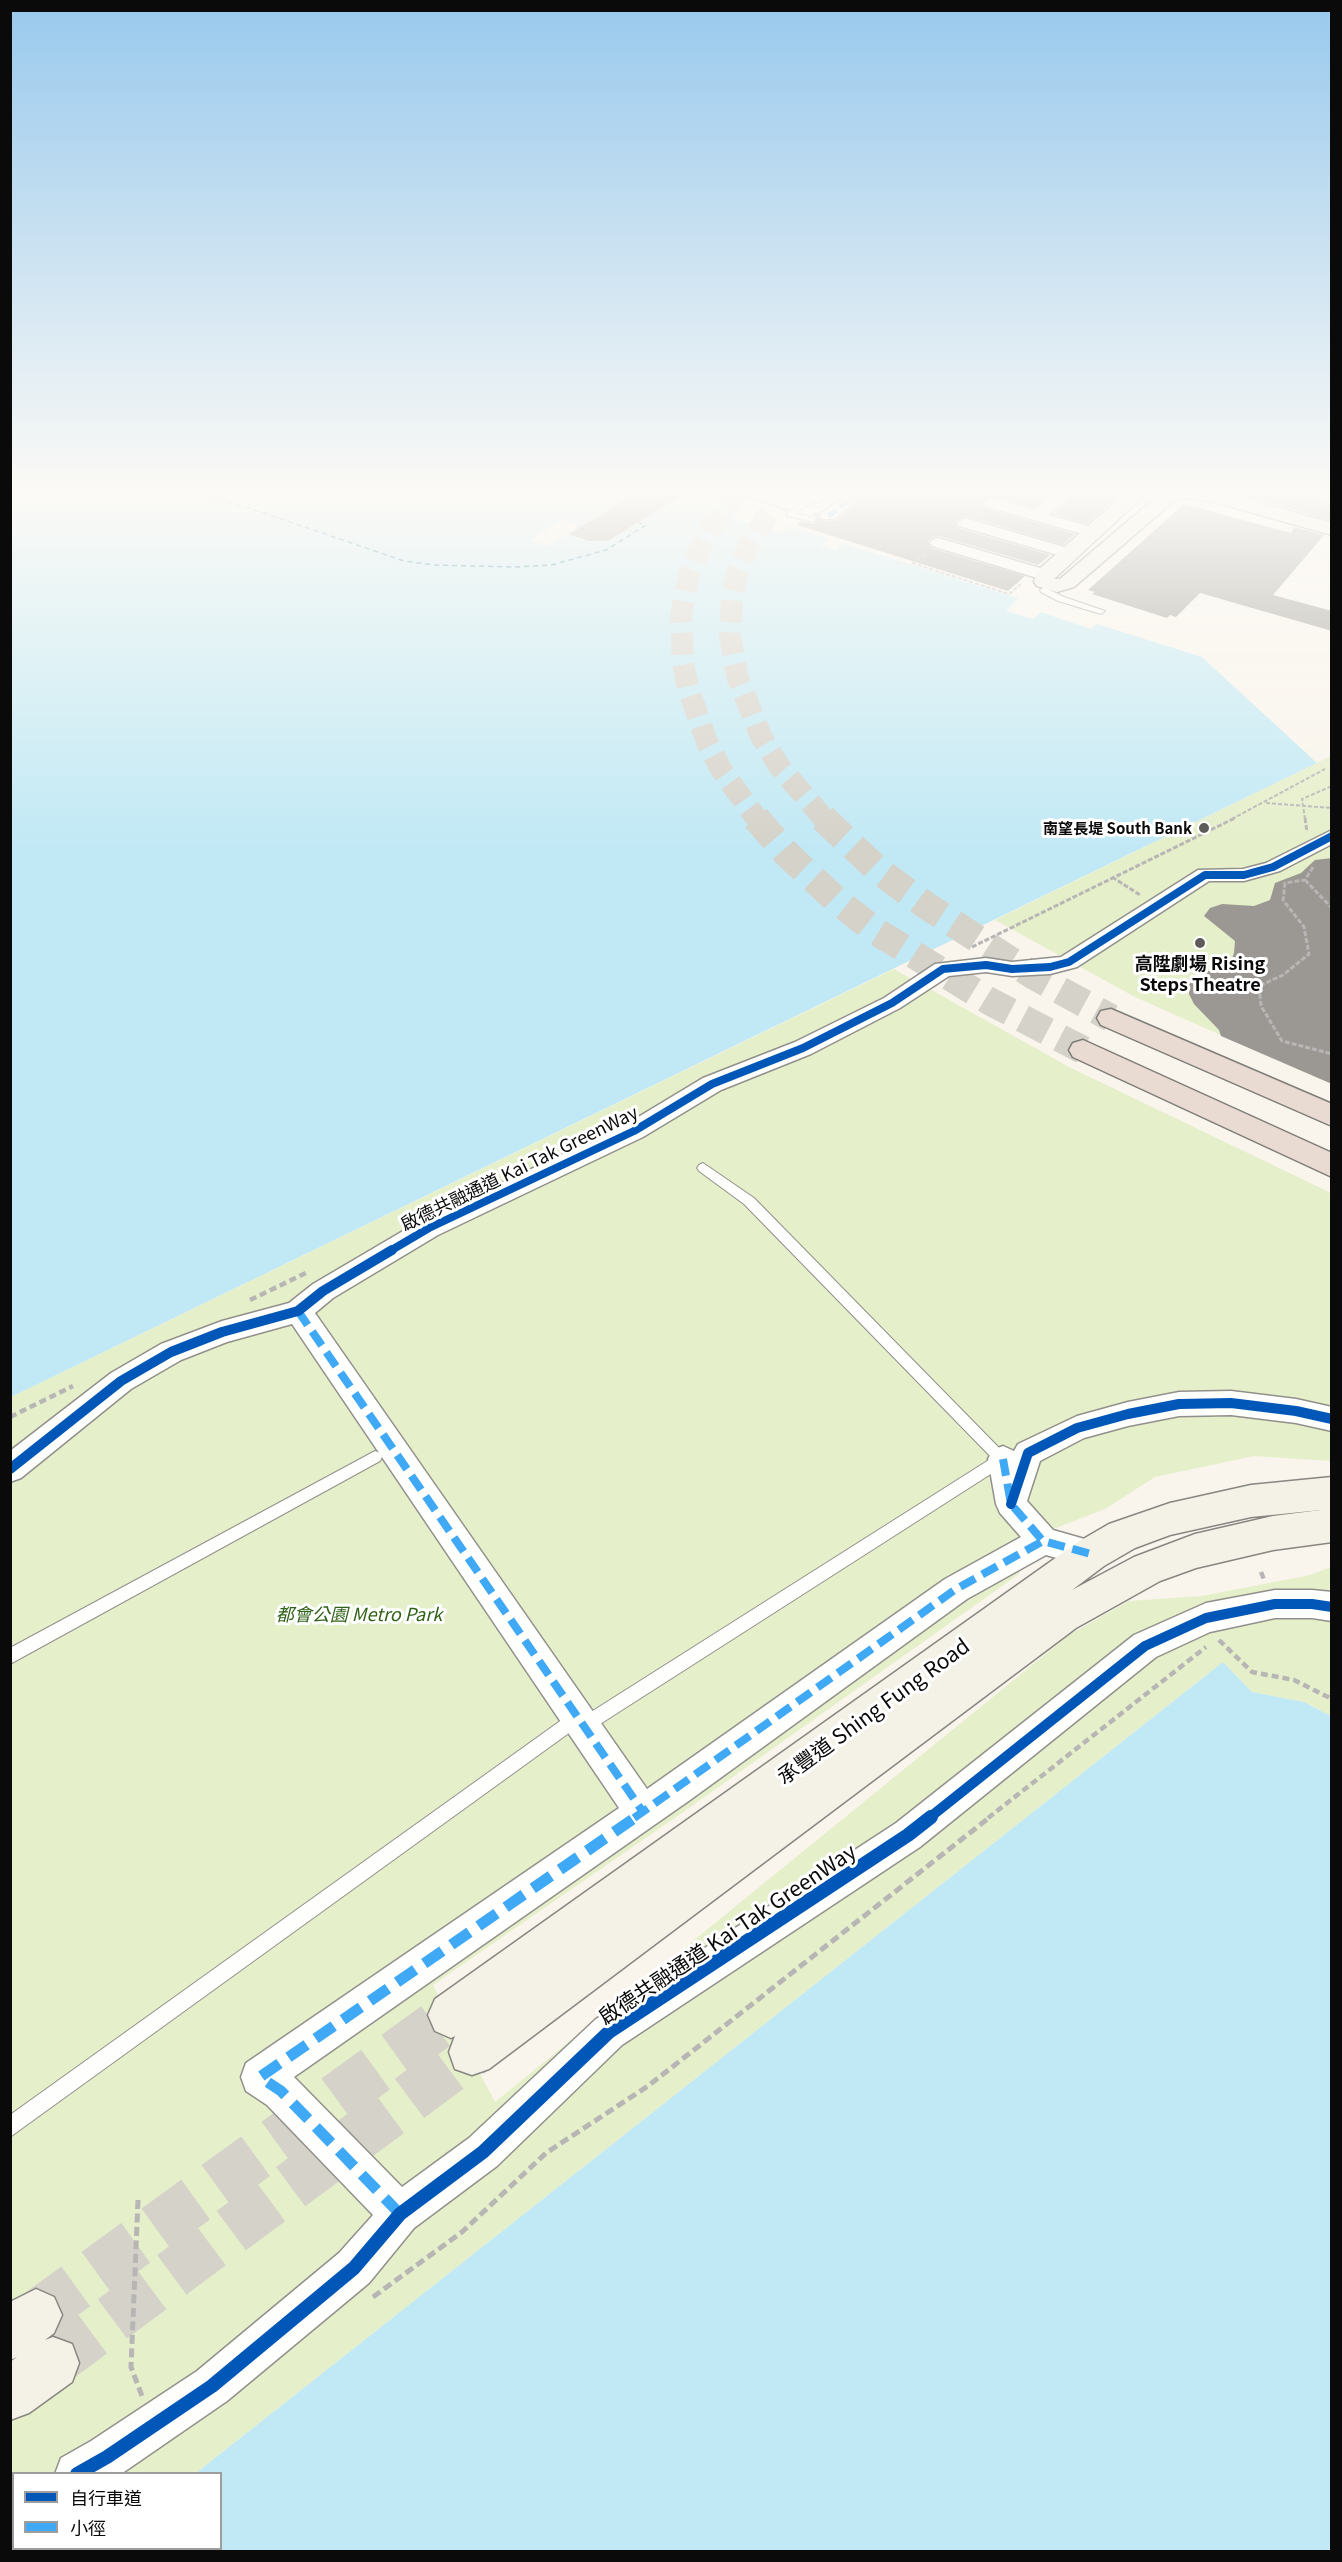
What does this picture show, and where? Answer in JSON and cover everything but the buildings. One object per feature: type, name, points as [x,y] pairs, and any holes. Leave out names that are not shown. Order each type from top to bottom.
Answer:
[{"type":"highway","points":[[1111,1018],[1332,1116]]},
{"type":"highway","points":[[1083,1050],[1332,1166]]},
{"type":"main road","name":"承豐道 Shing Fung Road","points":[[452,2015],[1091,1554],[1122,1536],[1170,1519],[1251,1501],[1332,1493]]},
{"type":"main road","name":"承豐道 Shing Fung Road","points":[[472,2052],[1062,1615],[1147,1569],[1196,1551],[1273,1533],[1332,1525]]},
{"type":"main road","points":[[10,2394],[53,2363]]},
{"type":"street","points":[[1314,855],[1332,836]]},
{"type":"street","name":"啟德共融通道 Kai Tak GreenWay","points":[[10,1469],[121,1381],[171,1352],[222,1332],[298,1311],[323,1291],[429,1228],[634,1131],[712,1084],[803,1048],[892,1003],[943,969],[986,965],[1012,969],[1050,968],[1069,962],[1183,887],[1205,876],[1244,875],[1314,855]]},
{"type":"street","points":[[298,1311],[643,1812]]},
{"type":"street","points":[[1011,1504],[1028,1453],[1077,1428],[1128,1414],[1179,1404],[1231,1403],[1296,1411],[1332,1419]]},
{"type":"street","points":[[1003,1459],[1011,1504],[1043,1541],[1091,1554]]},
{"type":"street","points":[[400,2214],[281,2091],[260,2077],[643,1812],[956,1590],[1043,1541]]},
{"type":"street","name":"啟德共融通道 Kai Tak GreenWay","points":[[80,2472],[212,2386],[354,2268],[400,2214],[483,2152],[609,2032],[908,1835],[1145,1646],[1206,1618],[1275,1604],[1332,1607]]},
{"type":"lane","points":[[1093,609],[1101,611]]},
{"type":"lane","points":[[597,1718],[1003,1459],[749,1201],[703,1168]]},
{"type":"lane","points":[[10,1657],[375,1457]]},
{"type":"lane","points":[[10,2127],[563,1727]]},
{"type":"path","points":[[1009,929],[1325,770]]},
{"type":"path","points":[[1305,880],[1314,865],[1314,855],[1302,799],[1332,786]]},
{"type":"path","points":[[1265,802],[1332,808]]},
{"type":"path","points":[[1305,880],[1332,908]]},
{"type":"path","points":[[1305,880],[1285,883],[1283,900],[1304,927],[1309,954],[1283,975],[1259,986],[1261,1006],[1282,1041],[1332,1054]]},
{"type":"path","points":[[365,2303],[462,2232],[546,2153],[648,2086],[1218,1639],[1252,1672],[1294,1680],[1332,1699]]},
{"type":"path","points":[[138,2200],[131,2367],[153,2425]]},
{"type":"green space","points":[[1331,756],[1331,1084],[1135,997],[995,920]]},
{"type":"green space","name":"都會公園 Metro Park","points":[[894,969],[1069,1067],[1331,1193],[1331,1461],[1254,1456],[1155,1477],[1105,1509],[1020,1542],[1025,1551],[1019,1574],[689,1808],[433,1985],[495,2102],[1069,1635],[1129,1601],[1202,1596],[1310,1575],[1331,1567],[1331,1716],[1304,1702],[1252,1692],[1223,1662],[197,2472],[12,2472],[12,2550],[100,2550],[97,2552],[11,2552],[11,1397]]},
{"type":"water","points":[[11,609],[1008,609],[1006,611],[1033,619],[1041,612],[1091,629],[1097,624],[1202,657],[1317,763],[11,1397]]},
{"type":"water","points":[[1223,1662],[1252,1692],[1304,1702],[1331,1716],[1331,2551],[97,2551],[222,2550],[222,2472],[197,2472]]},
{"type":"tunnel","points":[[682,609],[683,663],[688,688],[707,742],[722,771],[757,819]]},
{"type":"tunnel","points":[[731,609],[730,636],[738,679],[761,736],[779,766],[824,819]]},
{"type":"tunnel","points":[[756,818],[787,854],[836,900],[874,930],[991,1002],[1083,1050]]},
{"type":"tunnel","points":[[824,819],[879,871],[924,904],[1034,976],[1111,1018]]},
{"type":"tunnel","points":[[36,2315],[451,2015]]},
{"type":"tunnel","points":[[53,2363],[472,2052]]},
{"type":"marked path","points":[[298,1311],[643,1812]]},
{"type":"marked path","points":[[1003,1459],[1011,1504],[1043,1541],[1091,1554]]},
{"type":"marked path","points":[[400,2214],[281,2091],[260,2077],[678,1788],[956,1589],[1043,1541]]},
{"type":"cycle path","points":[[10,1469],[121,1381],[171,1352],[222,1332],[298,1311],[323,1291],[429,1228],[634,1131],[712,1084],[803,1048],[892,1003],[943,969],[986,965],[1012,969],[1050,967],[1069,962],[1205,875],[1244,875],[1273,867],[1332,836]]},
{"type":"cycle path","points":[[1011,1504],[1028,1453],[1077,1428],[1128,1414],[1179,1404],[1231,1403],[1296,1411],[1332,1419]]},
{"type":"cycle path","points":[[81,2472],[107,2457],[212,2386],[354,2268],[400,2214],[483,2152],[609,2032],[908,1835],[1145,1646],[1206,1618],[1275,1604],[1312,1604],[1332,1607]]},
{"type":"place","name":"南望長堤 South Bank","points":[[1204,828]]},
{"type":"place","name":"高陞劇場 Rising Steps Theatre","points":[[1200,943]]}]
